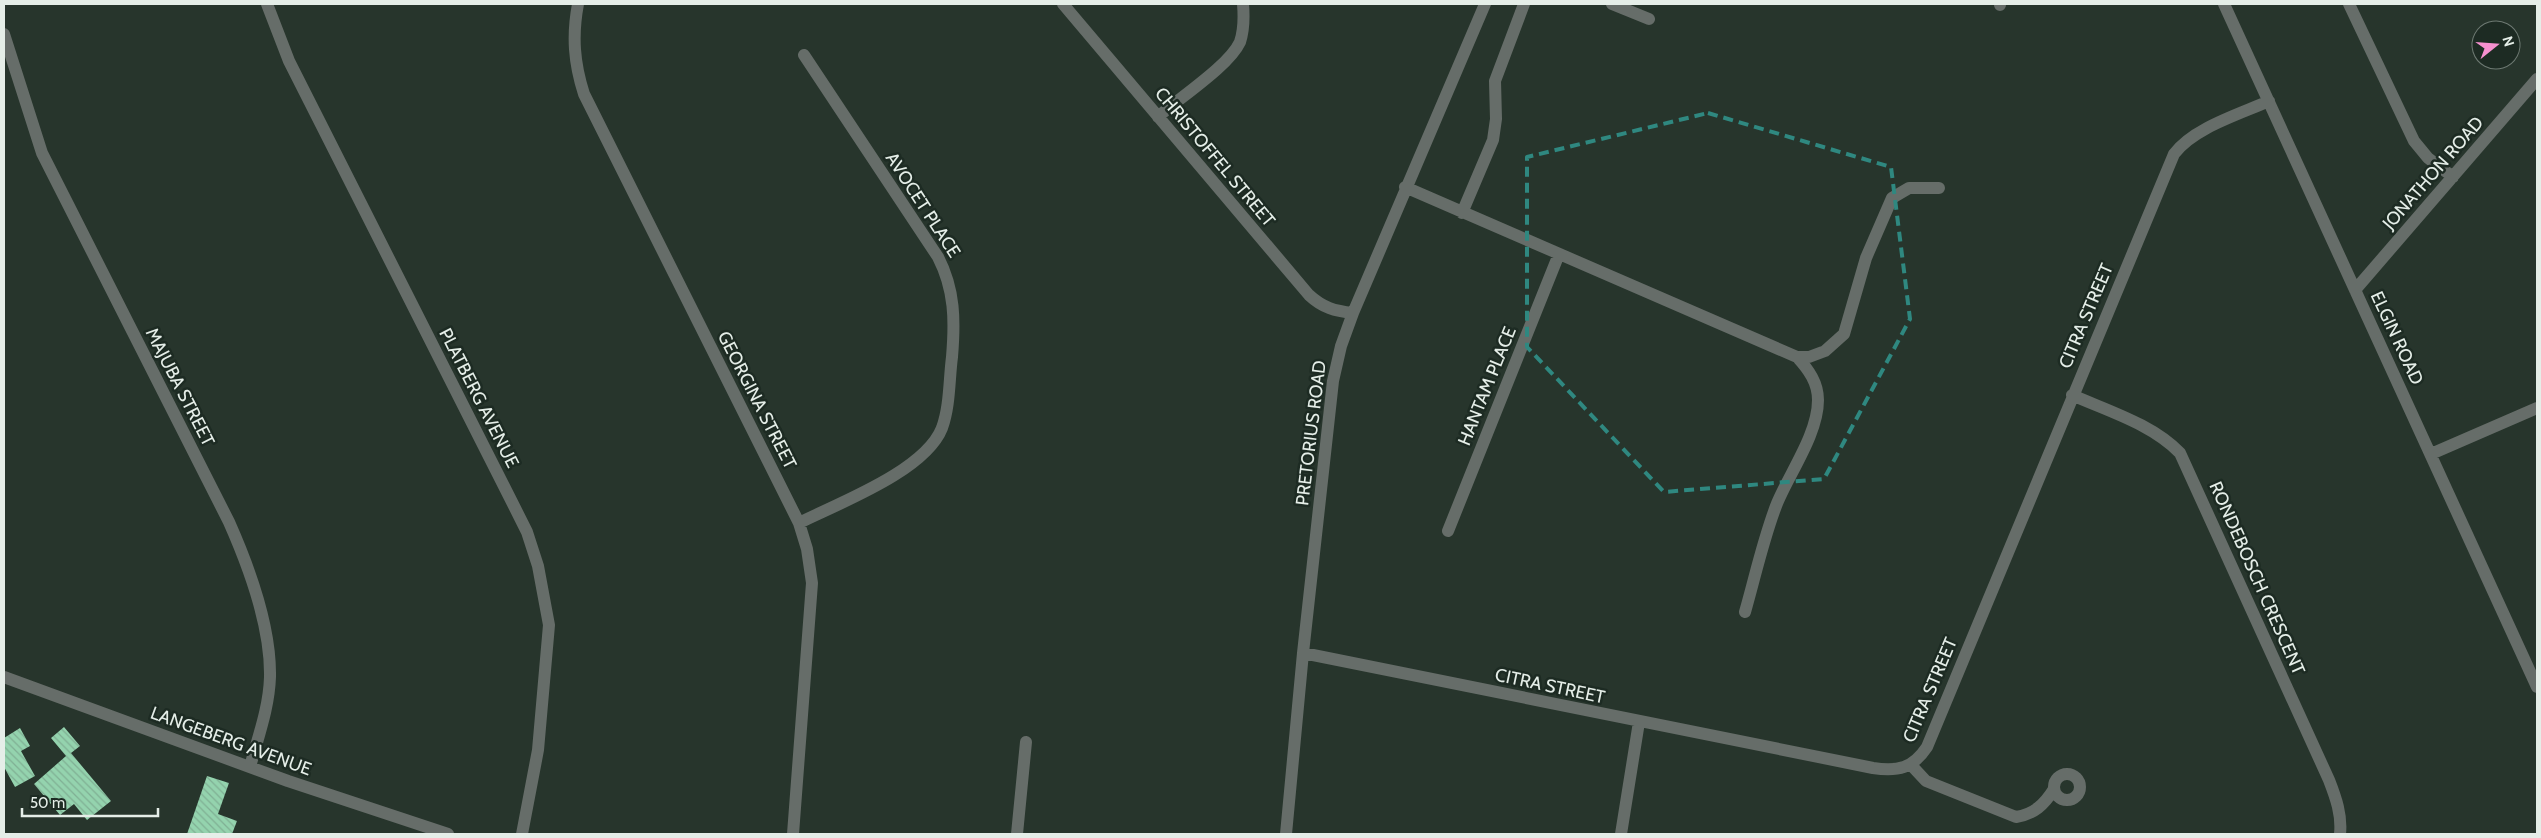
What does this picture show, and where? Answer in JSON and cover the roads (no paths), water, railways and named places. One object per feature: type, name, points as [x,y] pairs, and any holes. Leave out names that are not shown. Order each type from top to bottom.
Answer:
[{"type":"street","name":"PLATBERG AVENUE","points":[[267,4],[289,61],[516,508],[534,550],[549,625],[538,750],[522,834]]},
{"type":"street","name":"GEORGINA STREET","points":[[578,4],[573,35],[574,54],[584,94],[799,523],[807,549],[812,583],[793,834]]},
{"type":"street","name":"CHRISTOFFEL STREET","points":[[1063,4],[1309,296],[1319,304],[1332,310],[1353,313]]},
{"type":"street","points":[[1158,116],[1230,58],[1240,41],[1244,19],[1243,4]]},
{"type":"street","name":"PRETORIUS ROAD","points":[[1286,834],[1303,653],[1333,381],[1341,346],[1405,187],[1485,4]]},
{"type":"street","points":[[1462,213],[1493,140],[1496,119],[1495,81],[1524,4]]},
{"type":"street","points":[[1612,4],[1648,19]]},
{"type":"street","name":"ELGIN ROAD","points":[[2224,4],[2537,687]]},
{"type":"street","points":[[2349,4],[2414,140],[2428,158],[2453,177]]},
{"type":"street","name":"MAJUBA STREET","points":[[4,34],[42,153],[228,522],[248,568],[262,618],[270,676],[266,710],[250,767]]},
{"type":"street","name":"AVOCET PLACE","points":[[799,523],[897,473],[915,462],[935,440],[946,412],[955,320],[950,286],[938,257],[804,55]]},
{"type":"street","name":"JONATHON ROAD","points":[[2355,290],[2537,80]]},
{"type":"street","name":"CITRA STREET","points":[[1303,653],[1873,768],[1900,770],[1911,765],[1920,758],[1927,747],[2174,154],[2180,146],[2197,134],[2269,101]]},
{"type":"street","points":[[1405,187],[1797,357],[1809,357],[1825,351],[1844,334],[1866,258],[1892,198],[1909,188],[1939,188]]},
{"type":"street","name":"HANTAM PLACE","points":[[1448,531],[1559,254]]},
{"type":"street","points":[[1745,612],[1775,508],[1803,448],[1816,414],[1817,390],[1807,368],[1797,357]]},
{"type":"street","name":"RONDEBOSCH CRESCENT","points":[[2072,396],[2142,426],[2171,444],[2180,453],[2329,780],[2338,804],[2341,823],[2340,834]]},
{"type":"street","points":[[2431,454],[2537,408]]},
{"type":"street","name":"LANGEBERG AVENUE","points":[[4,677],[250,767],[448,834]]},
{"type":"street","points":[[1621,834],[1639,722]]},
{"type":"street","points":[[1018,834],[1026,742]]},
{"type":"street","points":[[1911,765],[1926,781],[2016,817],[2029,815],[2037,810],[2054,790]]}]
